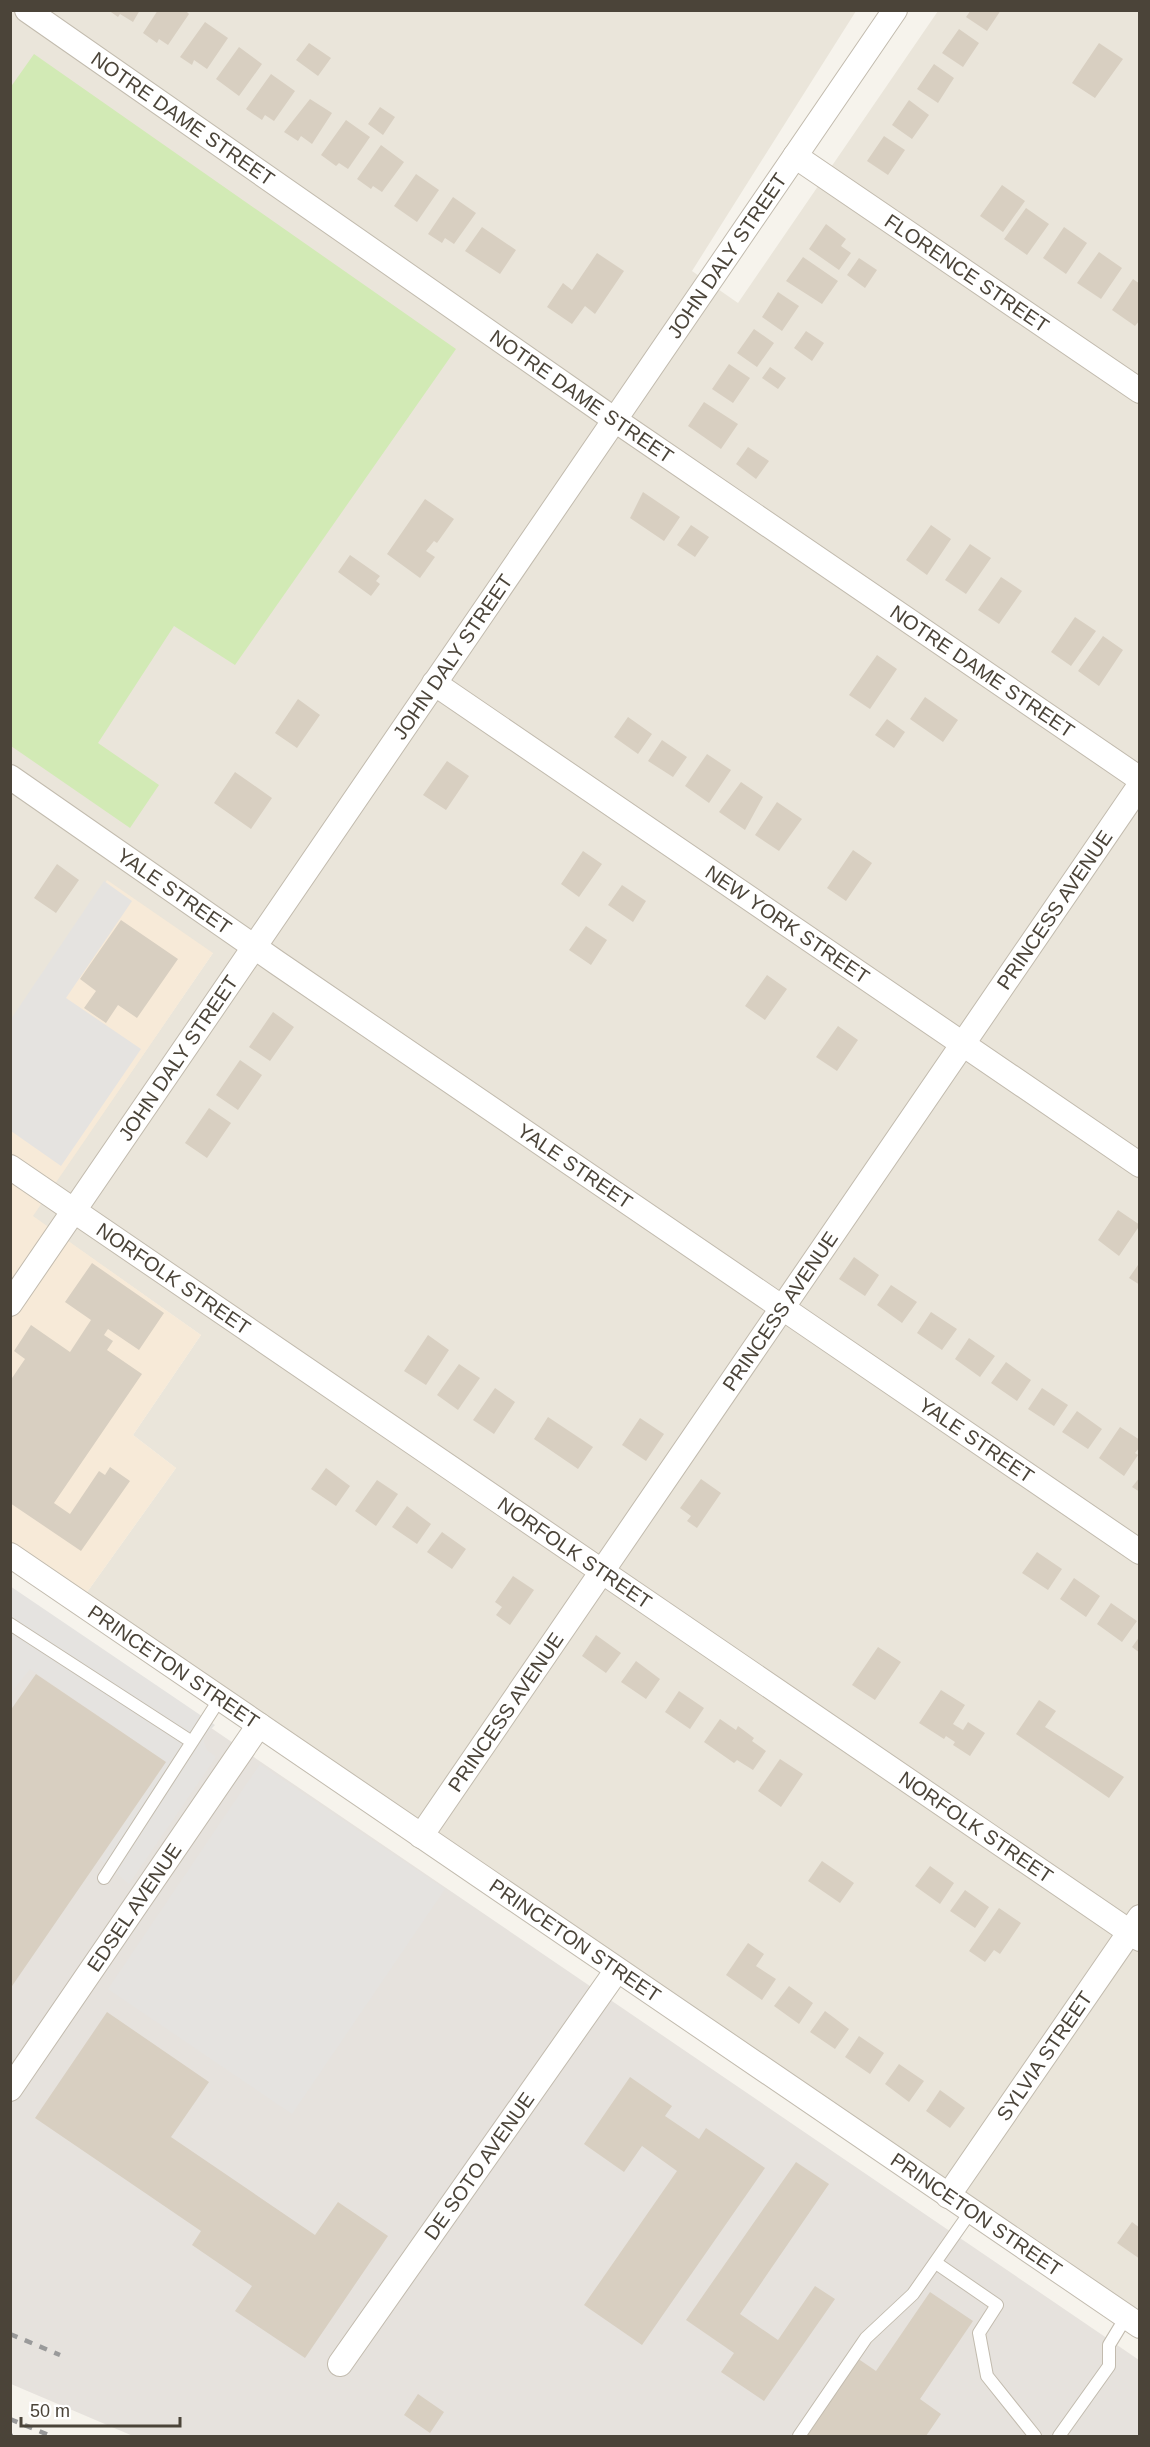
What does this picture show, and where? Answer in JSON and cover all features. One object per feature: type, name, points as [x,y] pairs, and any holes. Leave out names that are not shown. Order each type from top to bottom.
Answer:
[{"type":"street","name":"NOTRE DAME STREET","points":[[27,10],[615,420],[1140,779]]},
{"type":"street","name":"JOHN DALY STREET","points":[[10,1304],[895,10]]},
{"type":"street","name":"FLORENCE STREET","points":[[795,156],[1140,391]]},
{"type":"street","name":"NEW YORK STREET","points":[[434,683],[1140,1165]]},
{"type":"street","name":"YALE STREET","points":[[10,777],[254,947],[1140,1552]]},
{"type":"street","name":"PRINCESS AVENUE","points":[[421,1836],[1140,785]]},
{"type":"street","name":"NORFOLK STREET","points":[[10,1167],[602,1572],[1136,1929]]},
{"type":"street","name":"PRINCETON STREET","points":[[10,1555],[219,1700],[259,1725],[1133,2322]]},
{"type":"street","name":"EDSEL AVENUE","points":[[10,2089],[259,1725]]},
{"type":"street","name":"SYLVIA STREET","points":[[948,2196],[1136,1929]]},
{"type":"street","name":"DE SOTO AVENUE","points":[[340,2364],[617,1970]]},
{"type":"lane","points":[[10,1624],[192,1742]]},
{"type":"lane","points":[[104,1878],[219,1700]]},
{"type":"lane","points":[[799,2436],[867,2338],[913,2294],[971,2211]]},
{"type":"lane","points":[[936,2263],[997,2306],[979,2333],[987,2376],[1035,2436]]},
{"type":"lane","points":[[1059,2436],[1109,2366],[1109,2345],[1133,2322]]},
{"type":"shaded area","points":[[11,11],[856,11],[692,271],[738,303],[938,11],[1139,11],[1139,2319],[85,1595],[176,1468],[133,1435],[201,1335],[32,1216],[213,953],[11,1024]]},
{"type":"shaded area","points":[[107,880],[213,953],[33,1216],[201,1335],[133,1435],[176,1468],[85,1595],[11,1544],[11,1024]]},
{"type":"shaded area","points":[[104,881],[132,901],[66,998],[141,1049],[61,1166],[11,1131],[11,1019]]},
{"type":"shaded area","points":[[10,1586],[215,1725],[205,1735],[204,1743],[207,1750],[216,1757],[129,1884],[100,1859],[166,1762],[30,1669],[11,1693]]},
{"type":"shaded area","points":[[10,1591],[1139,2360],[1139,2436],[133,2436],[11,2384]]},
{"type":"shaded area","points":[[260,1764],[445,1889],[292,2114],[108,1989]]},
{"type":"green space","points":[[34,54],[456,349],[235,665],[174,626],[98,743],[159,785],[130,828],[11,746],[10,88]]},
{"type":"building","points":[[108,10],[140,10],[133,22],[120,14],[118,17]]},
{"type":"building","points":[[158,10],[185,10],[189,14],[168,45],[159,39],[157,43],[143,33]]},
{"type":"building","points":[[971,10],[1001,10],[987,31],[966,17]]},
{"type":"building","points":[[205,22],[228,38],[207,69],[194,60],[192,65],[180,57]]},
{"type":"building","points":[[959,29],[979,43],[963,67],[942,53]]},
{"type":"building","points":[[309,43],[331,58],[318,76],[296,60]]},
{"type":"building","points":[[1099,43],[1123,59],[1095,98],[1072,83]]},
{"type":"building","points":[[239,47],[262,64],[239,96],[216,79]]},
{"type":"building","points":[[934,64],[954,78],[938,103],[917,89]]},
{"type":"building","points":[[271,74],[295,91],[274,121],[265,115],[262,120],[246,109]]},
{"type":"building","points":[[310,99],[332,113],[312,144],[301,136],[298,141],[284,132]]},
{"type":"building","points":[[909,100],[929,115],[912,139],[892,125]]},
{"type":"building","points":[[380,107],[395,117],[383,135],[368,124]]},
{"type":"building","points":[[346,120],[370,137],[348,169],[339,163],[336,166],[321,155]]},
{"type":"building","points":[[884,136],[905,150],[888,175],[867,161]]},
{"type":"building","points":[[381,145],[404,162],[382,192],[373,186],[371,189],[357,179]]},
{"type":"building","points":[[416,174],[439,190],[417,222],[394,206]]},
{"type":"building","points":[[1002,185],[1025,201],[1003,232],[980,216]]},
{"type":"building","points":[[453,197],[476,213],[454,244],[445,238],[442,243],[428,234]]},
{"type":"building","points":[[1026,208],[1049,224],[1027,255],[1004,239]]},
{"type":"building","points":[[826,224],[846,239],[841,246],[851,253],[839,270],[809,249]]},
{"type":"building","points":[[482,227],[516,250],[500,274],[465,251]]},
{"type":"building","points":[[1064,227],[1087,243],[1066,274],[1043,258]]},
{"type":"building","points":[[1099,252],[1122,268],[1101,299],[1077,283]]},
{"type":"building","points":[[597,253],[624,271],[595,314],[585,306],[572,324],[547,307],[563,283],[572,290]]},
{"type":"building","points":[[803,257],[838,281],[822,304],[786,281]]},
{"type":"building","points":[[859,258],[877,270],[865,288],[847,275]]},
{"type":"building","points":[[1133,279],[1140,284],[1140,320],[1135,326],[1112,310]]},
{"type":"building","points":[[778,292],[799,306],[782,331],[762,317]]},
{"type":"building","points":[[754,329],[774,343],[757,367],[737,353]]},
{"type":"building","points":[[806,331],[824,343],[812,361],[794,348]]},
{"type":"building","points":[[729,364],[750,378],[733,403],[712,389]]},
{"type":"building","points":[[770,367],[786,378],[778,389],[762,378]]},
{"type":"building","points":[[704,402],[738,424],[721,449],[688,426]]},
{"type":"building","points":[[748,447],[769,461],[756,479],[736,464]]},
{"type":"building","points":[[643,492],[680,517],[664,541],[630,518]]},
{"type":"building","points":[[425,499],[454,519],[437,543],[434,541],[426,551],[435,557],[420,578],[387,554]]},
{"type":"building","points":[[691,525],[709,537],[695,557],[677,545]]},
{"type":"building","points":[[931,525],[951,539],[927,575],[906,560]]},
{"type":"building","points":[[970,544],[991,558],[966,594],[945,580]]},
{"type":"building","points":[[350,555],[380,576],[376,581],[380,584],[371,596],[338,572]]},
{"type":"building","points":[[1001,577],[1022,591],[999,624],[978,610]]},
{"type":"building","points":[[1075,617],[1096,631],[1071,666],[1051,652]]},
{"type":"building","points":[[1103,636],[1123,650],[1099,686],[1078,671]]},
{"type":"building","points":[[877,655],[897,669],[870,709],[849,695]]},
{"type":"building","points":[[925,697],[958,720],[943,742],[910,719]]},
{"type":"building","points":[[298,699],[320,715],[297,748],[275,733]]},
{"type":"building","points":[[628,717],[652,734],[638,754],[614,737]]},
{"type":"building","points":[[887,719],[905,732],[894,748],[875,735]]},
{"type":"building","points":[[662,740],[687,757],[673,777],[648,761]]},
{"type":"building","points":[[707,754],[731,770],[709,803],[685,786]]},
{"type":"building","points":[[447,761],[469,776],[446,810],[423,795]]},
{"type":"building","points":[[235,772],[272,798],[251,829],[214,803]]},
{"type":"building","points":[[741,782],[763,797],[745,830],[719,812]]},
{"type":"building","points":[[777,802],[802,819],[779,851],[755,835]]},
{"type":"building","points":[[853,850],[872,863],[846,901],[827,888]]},
{"type":"building","points":[[583,851],[602,864],[579,897],[561,884]]},
{"type":"building","points":[[57,864],[79,880],[56,913],[34,898]]},
{"type":"building","points":[[622,885],[646,901],[633,922],[608,905]]},
{"type":"building","points":[[121,920],[178,959],[137,1018],[118,1005],[106,1023],[84,1008],[96,991],[80,979]]},
{"type":"building","points":[[586,926],[607,940],[591,965],[569,950]]},
{"type":"building","points":[[767,975],[787,989],[765,1020],[745,1006]]},
{"type":"building","points":[[273,1012],[294,1027],[270,1061],[249,1047]]},
{"type":"building","points":[[838,1026],[858,1040],[837,1071],[816,1057]]},
{"type":"building","points":[[240,1060],[262,1075],[238,1110],[216,1095]]},
{"type":"building","points":[[209,1108],[231,1123],[207,1158],[185,1143]]},
{"type":"building","points":[[1118,1210],[1140,1225],[1119,1256],[1098,1240]]},
{"type":"building","points":[[854,1257],[879,1275],[865,1296],[839,1279]]},
{"type":"building","points":[[1140,1262],[1140,1285],[1129,1278]]},
{"type":"building","points":[[92,1263],[164,1313],[139,1350],[108,1329],[104,1335],[113,1341],[107,1350],[142,1374],[54,1503],[70,1514],[99,1471],[105,1475],[110,1467],[130,1481],[81,1551],[10,1503],[10,1381],[25,1359],[14,1351],[31,1325],[70,1352],[91,1320],[65,1302]]},
{"type":"building","points":[[891,1285],[917,1302],[902,1323],[877,1305]]},
{"type":"building","points":[[931,1312],[957,1329],[942,1350],[917,1333]]},
{"type":"building","points":[[428,1335],[449,1350],[426,1385],[404,1371]]},
{"type":"building","points":[[969,1338],[995,1356],[980,1377],[955,1359]]},
{"type":"building","points":[[1006,1362],[1031,1380],[1017,1401],[991,1383]]},
{"type":"building","points":[[459,1364],[480,1378],[458,1410],[437,1395]]},
{"type":"building","points":[[495,1388],[515,1402],[494,1434],[473,1420]]},
{"type":"building","points":[[1042,1388],[1068,1405],[1054,1426],[1028,1409]]},
{"type":"building","points":[[1077,1411],[1102,1429],[1088,1449],[1062,1432]]},
{"type":"building","points":[[548,1417],[593,1447],[578,1469],[534,1439]]},
{"type":"building","points":[[640,1418],[664,1434],[646,1461],[622,1445]]},
{"type":"building","points":[[1120,1427],[1140,1440],[1140,1447],[1135,1453],[1138,1455],[1124,1476],[1099,1458]]},
{"type":"building","points":[[326,1468],[350,1486],[336,1506],[311,1489]]},
{"type":"building","points":[[1140,1477],[1140,1492],[1132,1487]]},
{"type":"building","points":[[701,1479],[721,1493],[697,1528],[687,1521],[691,1516],[680,1508]]},
{"type":"building","points":[[377,1480],[398,1494],[376,1526],[355,1511]]},
{"type":"building","points":[[407,1506],[431,1524],[417,1544],[392,1527]]},
{"type":"building","points":[[442,1532],[466,1549],[452,1569],[427,1552]]},
{"type":"building","points":[[1037,1552],[1062,1569],[1048,1590],[1022,1573]]},
{"type":"building","points":[[513,1576],[534,1590],[510,1625],[496,1615],[502,1607],[495,1602]]},
{"type":"building","points":[[1074,1578],[1100,1596],[1086,1617],[1060,1599]]},
{"type":"building","points":[[1111,1603],[1137,1621],[1122,1642],[1097,1624]]},
{"type":"building","points":[[596,1635],[621,1653],[606,1673],[582,1656]]},
{"type":"building","points":[[1140,1636],[1140,1653],[1132,1647]]},
{"type":"building","points":[[878,1647],[901,1662],[875,1700],[852,1685]]},
{"type":"building","points":[[636,1661],[660,1679],[646,1699],[621,1682]]},
{"type":"building","points":[[36,1674],[166,1762],[10,1989],[10,1711]]},
{"type":"building","points":[[941,1690],[965,1705],[953,1724],[963,1730],[968,1722],[985,1733],[970,1756],[953,1745],[955,1742],[946,1736],[944,1739],[919,1723]]},
{"type":"building","points":[[679,1691],[704,1708],[690,1729],[665,1712]]},
{"type":"building","points":[[1039,1700],[1056,1711],[1045,1727],[1124,1777],[1109,1798],[1016,1734]]},
{"type":"building","points":[[720,1719],[736,1730],[738,1726],[754,1738],[752,1741],[766,1751],[753,1770],[737,1760],[734,1763],[704,1742]]},
{"type":"building","points":[[780,1759],[803,1774],[781,1807],[758,1791]]},
{"type":"building","points":[[822,1861],[854,1883],[840,1903],[808,1881]]},
{"type":"building","points":[[930,1866],[954,1883],[940,1904],[915,1886]]},
{"type":"building","points":[[965,1890],[989,1907],[975,1928],[950,1911]]},
{"type":"building","points":[[999,1908],[1021,1923],[1000,1954],[994,1950],[985,1962],[969,1951]]},
{"type":"building","points":[[748,1943],[764,1954],[756,1966],[776,1979],[762,2000],[726,1975]]},
{"type":"building","points":[[789,1986],[813,2003],[799,2024],[774,2006]]},
{"type":"building","points":[[825,2011],[849,2029],[835,2049],[810,2032]]},
{"type":"building","points":[[107,2012],[209,2082],[171,2137],[315,2235],[338,2202],[388,2236],[305,2358],[235,2311],[252,2286],[192,2245],[201,2231],[35,2118]]},
{"type":"building","points":[[859,2036],[884,2053],[870,2074],[845,2057]]},
{"type":"building","points":[[899,2064],[924,2081],[909,2102],[885,2084]]},
{"type":"building","points":[[630,2077],[672,2106],[665,2116],[699,2139],[706,2128],[765,2168],[642,2345],[584,2305],[677,2171],[642,2146],[624,2172],[584,2144]]},
{"type":"building","points":[[940,2090],[965,2108],[950,2128],[926,2111]]},
{"type":"building","points":[[796,2162],[829,2184],[740,2314],[778,2340],[815,2286],[835,2299],[764,2401],[721,2372],[734,2353],[686,2320]]},
{"type":"building","points":[[1132,2222],[1140,2228],[1140,2259],[1117,2243]]},
{"type":"building","points":[[930,2292],[973,2321],[920,2399],[941,2414],[926,2436],[804,2436],[857,2358],[876,2371]]},
{"type":"building","points":[[418,2394],[444,2412],[430,2433],[404,2415]]},
{"type":"railway","points":[[10,2334],[60,2355]]},
{"type":"railway","points":[[10,2419],[51,2436]]}]
